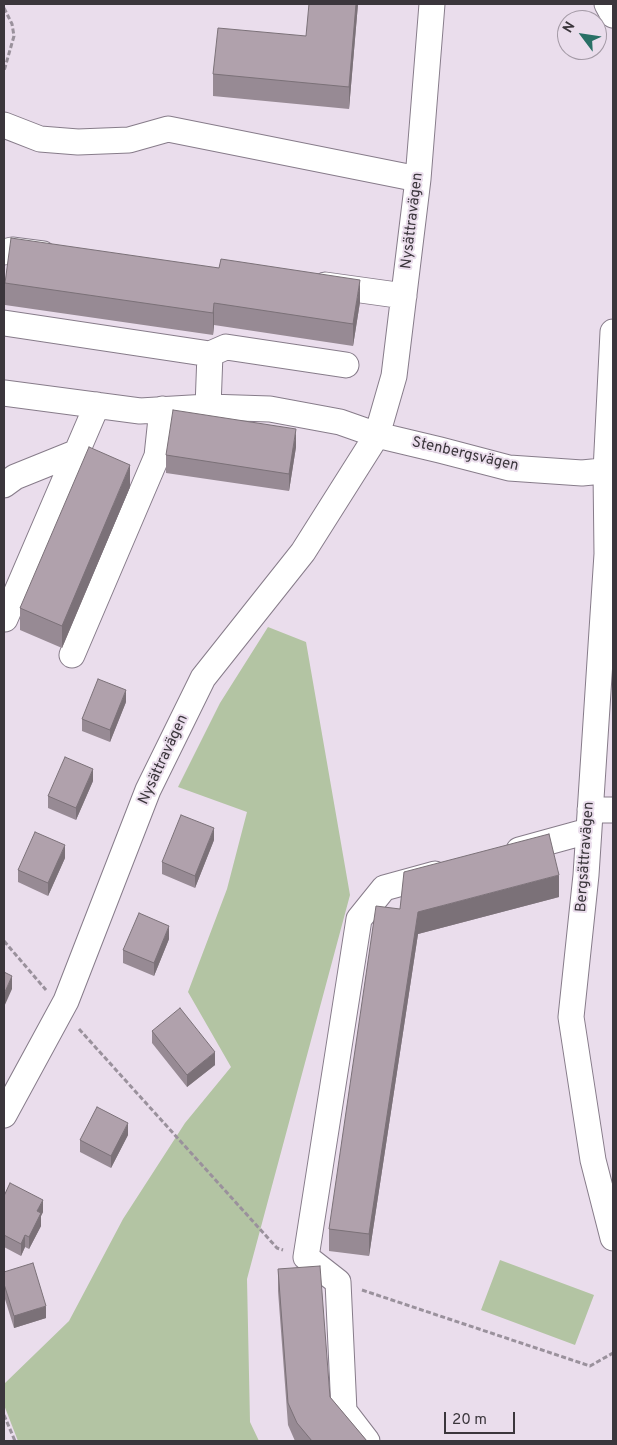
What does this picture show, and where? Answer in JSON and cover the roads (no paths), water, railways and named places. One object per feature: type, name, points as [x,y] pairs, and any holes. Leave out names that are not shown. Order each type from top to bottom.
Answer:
[{"type":"street","name":"Nysättravägen","points":[[4,1115],[62,1009],[148,790],[203,678],[303,552],[377,435],[394,376],[418,179],[432,4]]},
{"type":"street","points":[[607,4],[613,15]]},
{"type":"street","points":[[4,125],[40,139],[78,142],[128,140],[168,129],[418,179]]},
{"type":"street","points":[[4,252],[12,250],[61,256]]},
{"type":"street","points":[[299,281],[404,296]]},
{"type":"street","points":[[4,323],[210,354],[226,347],[346,365]]},
{"type":"street","name":"Bergsättravägen","points":[[613,332],[610,471],[597,817],[586,875],[571,1017],[592,1160],[613,1238]]},
{"type":"street","points":[[208,407],[210,354]]},
{"type":"street","points":[[4,394],[140,410],[208,407],[270,409],[340,422],[377,435]]},
{"type":"street","points":[[5,619],[97,406]]},
{"type":"street","points":[[72,656],[157,456],[162,409]]},
{"type":"street","name":"Stenbergsvägen","points":[[377,435],[509,468],[582,473],[610,471]]},
{"type":"street","points":[[4,485],[15,477],[76,452]]},
{"type":"street","points":[[496,857],[597,817]]},
{"type":"street","points":[[367,1441],[344,1411],[338,1282],[306,1257],[359,918],[384,888],[459,868]]}]
